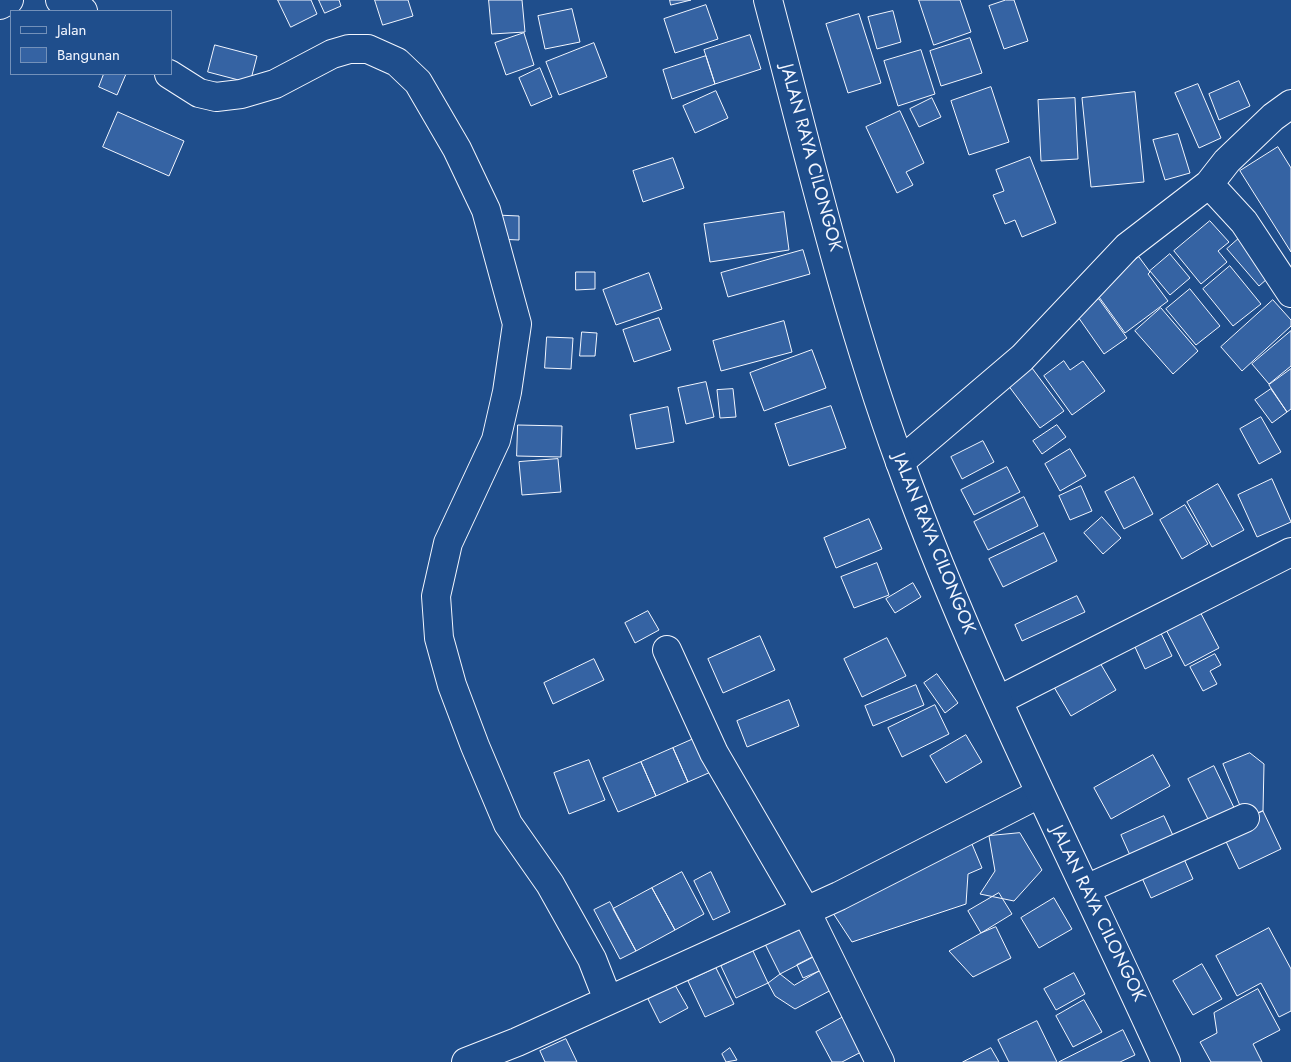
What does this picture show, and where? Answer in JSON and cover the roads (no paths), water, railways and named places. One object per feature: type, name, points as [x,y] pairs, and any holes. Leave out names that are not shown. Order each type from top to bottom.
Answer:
[{"type":"main road","points":[[0,5],[9,0]]},
{"type":"main road","points":[[60,0],[81,10]]},
{"type":"main road","name":"JALAN RAYA CILONGOK","points":[[768,0],[860,346],[900,462],[951,595],[1039,794],[1086,889],[1166,1062]]},
{"type":"main road","points":[[171,75],[199,93],[216,97],[224,96],[275,84],[332,54],[349,50],[368,49],[397,62],[418,82],[457,149],[486,210],[517,324],[507,392],[496,440],[448,543],[436,596],[439,638],[452,685],[508,824],[550,884],[592,959],[608,1000]]},
{"type":"main road","points":[[900,462],[1022,358],[1127,247],[1209,184],[1227,161],[1273,117],[1291,104]]},
{"type":"main road","points":[[1209,184],[1244,222],[1291,293]]},
{"type":"main road","points":[[999,700],[1291,552]]},
{"type":"main road","points":[[667,650],[714,753],[806,911],[880,1062]]},
{"type":"main road","points":[[466,1062],[517,1042],[806,911],[1039,794]]},
{"type":"main road","points":[[1086,889],[1245,818]]}]
